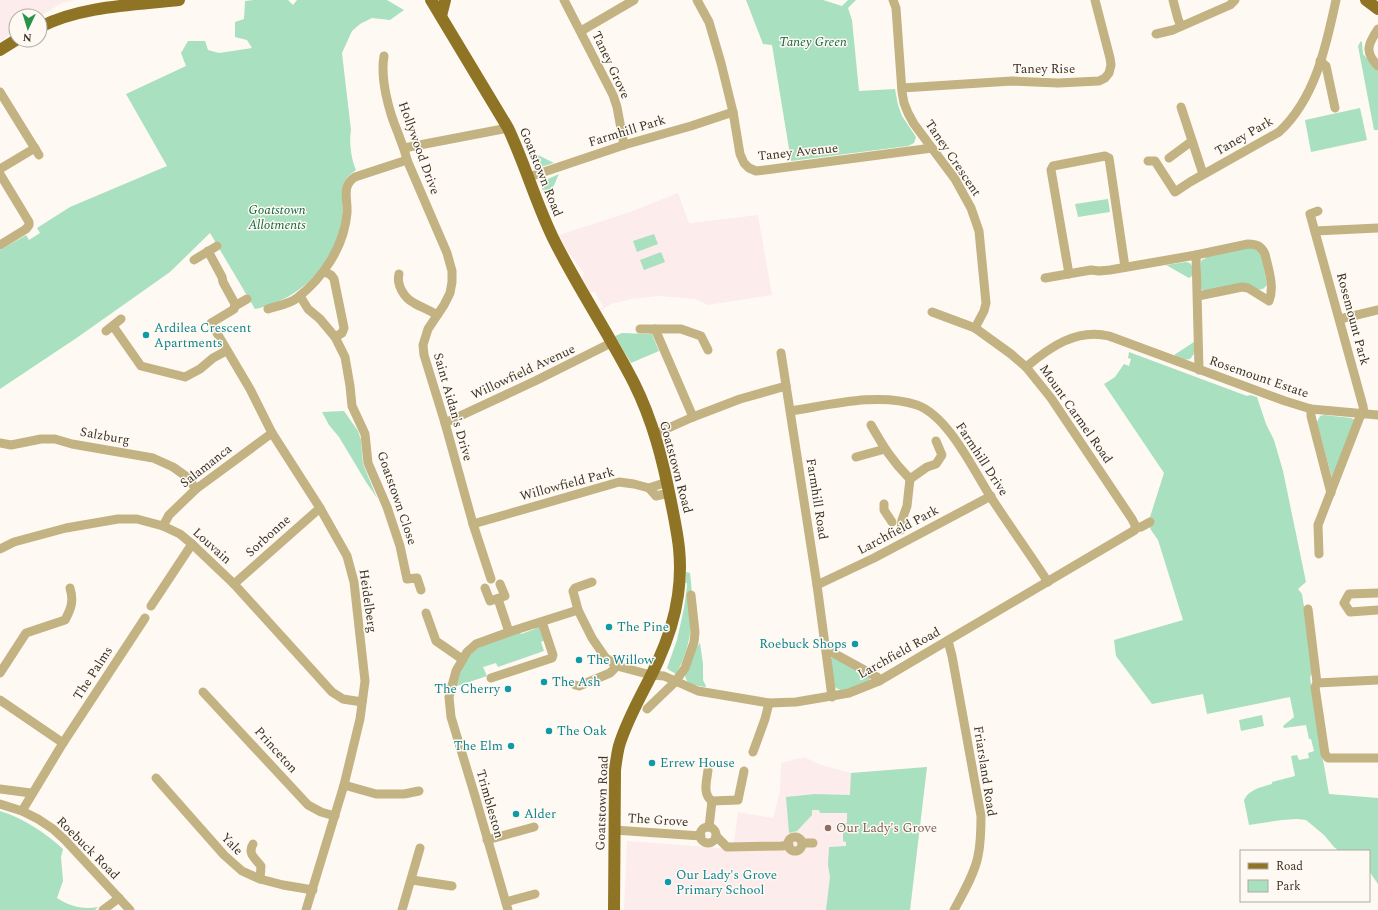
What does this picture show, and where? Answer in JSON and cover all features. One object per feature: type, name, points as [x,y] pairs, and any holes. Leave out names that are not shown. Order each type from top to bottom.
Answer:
[{"type":"main road","points":[[48,24],[62,18],[101,9],[179,0]]},
{"type":"main road","name":"Goatstown Road","points":[[431,0],[508,128],[530,177],[550,231],[572,274],[634,384],[655,434],[668,488],[680,551],[680,580],[677,601],[659,659],[634,707],[618,748],[615,770],[614,910]]},
{"type":"main road","points":[[441,16],[445,0]]},
{"type":"main road","points":[[1366,0],[1378,8]]},
{"type":"street","name":"Taney Grove","points":[[564,0],[613,95],[617,107],[624,145]]},
{"type":"street","points":[[581,31],[634,0]]},
{"type":"street","name":"Taney Avenue","points":[[697,0],[709,22],[733,112],[740,154],[744,163],[749,168],[756,171],[932,148]]},
{"type":"street","name":"Taney Crescent","points":[[893,0],[896,8],[904,103],[908,113],[955,179],[971,208],[979,231],[986,303],[984,311],[975,328]]},
{"type":"street","name":"Taney Rise","points":[[902,88],[1012,81],[1058,84],[1099,81],[1105,78],[1111,65],[1094,0]]},
{"type":"street","points":[[1173,0],[1181,26]]},
{"type":"street","points":[[1156,34],[1173,30],[1230,5],[1235,0]]},
{"type":"street","name":"Taney Park","points":[[1148,161],[1155,161],[1175,192],[1203,174],[1279,132],[1289,123],[1300,108],[1310,90],[1324,53],[1336,0]]},
{"type":"street","points":[[1378,29],[1371,40],[1369,49],[1371,59],[1378,66]]},
{"type":"street","name":"Hollywood Drive","points":[[384,56],[382,66],[388,100],[398,133],[407,160],[444,246]]},
{"type":"street","points":[[1320,61],[1326,66],[1335,108]]},
{"type":"street","points":[[0,92],[37,151],[0,169]]},
{"type":"street","points":[[1182,107],[1203,174]]},
{"type":"street","name":"Farmhill Park","points":[[530,177],[624,145],[691,126],[733,112]]},
{"type":"street","points":[[404,148],[508,128]]},
{"type":"street","points":[[1169,158],[1192,140]]},
{"type":"street","points":[[1069,274],[1051,170],[1053,166],[1105,156],[1109,158],[1125,267]]},
{"type":"street","points":[[268,309],[291,302],[300,296],[325,272],[342,236],[347,213],[346,186],[349,180],[407,160]]},
{"type":"street","points":[[0,174],[29,222],[26,229],[0,245]]},
{"type":"street","name":"Rosemount Park","points":[[1318,211],[1310,214],[1340,319],[1363,406],[1363,414]]},
{"type":"street","points":[[1315,230],[1378,228]]},
{"type":"street","points":[[1045,278],[1091,270],[1100,272],[1248,244],[1260,246],[1265,254],[1271,288],[1269,301],[1242,286],[1198,296]]},
{"type":"street","points":[[194,260],[217,246]]},
{"type":"street","name":"Saint Aidan's Drive","points":[[444,246],[451,263],[452,282],[450,293],[428,329],[424,345],[424,355],[445,423],[473,524],[491,579]]},
{"type":"street","points":[[208,251],[222,276],[223,282],[234,301],[235,306],[247,299]]},
{"type":"street","name":"Rosemount Estate","points":[[1196,255],[1199,370]]},
{"type":"street","points":[[325,272],[331,275],[334,279],[344,328],[342,333],[335,337]]},
{"type":"street","points":[[400,274],[398,278],[401,289],[412,302],[437,314]]},
{"type":"street","name":"Goatstown Close","points":[[300,296],[308,309],[320,319],[335,337],[345,357],[352,406],[365,434],[368,463],[387,507],[400,546],[407,579],[416,578],[420,590]]},
{"type":"street","name":"Heidelberg","points":[[235,306],[231,311],[211,323],[226,351],[250,389],[272,432],[320,508],[347,556],[354,582],[365,681],[360,719],[344,785],[306,910]]},
{"type":"street","points":[[1340,319],[1378,310]]},
{"type":"street","name":"Mount Carmel Road","points":[[932,312],[975,328],[1011,354],[1026,367],[1051,398],[1074,431],[1132,519],[1135,524],[1135,529]]},
{"type":"street","points":[[122,320],[109,328],[141,366],[181,377],[189,376],[213,358],[226,351]]},
{"type":"street","points":[[640,329],[681,329],[701,336],[708,350]]},
{"type":"street","points":[[656,329],[694,417]]},
{"type":"street","name":"Rosemount Estate","points":[[1026,367],[1047,350],[1073,337],[1098,334],[1135,346],[1278,399],[1311,409],[1378,415]]},
{"type":"street","name":"Willowfield Avenue","points":[[445,423],[535,381],[611,343]]},
{"type":"street","name":"Farmhill Road","points":[[781,352],[817,585],[832,697]]},
{"type":"street","points":[[655,434],[740,399],[786,386]]},
{"type":"street","name":"Farmhill Drive","points":[[791,411],[878,399],[892,400],[918,406],[928,411],[943,424],[958,444],[1048,582]]},
{"type":"street","name":"Rosemount Estate","points":[[1311,409],[1331,494]]},
{"type":"street","points":[[1319,554],[1318,525],[1363,414]]},
{"type":"street","points":[[871,425],[895,464],[910,479]]},
{"type":"street","name":"Salamanca","points":[[163,526],[169,515],[196,489],[272,432]]},
{"type":"street","name":"Salzburg","points":[[0,443],[11,445],[41,439],[55,439],[72,444],[153,458],[173,467],[187,477],[196,489]]},
{"type":"street","points":[[884,504],[884,510],[892,522],[901,527],[907,506],[910,479],[927,466],[936,464],[942,455],[936,441]]},
{"type":"street","points":[[856,457],[885,449]]},
{"type":"street","name":"Willowfield Park","points":[[473,524],[619,482],[649,488],[656,496],[668,488]]},
{"type":"street","name":"Larchfield Park","points":[[817,585],[874,558],[991,496]]},
{"type":"street","name":"Sorbonne","points":[[234,584],[320,508]]},
{"type":"street","name":"Louvain","points":[[0,549],[14,542],[66,528],[118,519],[137,519],[163,526],[180,534],[234,584],[332,692],[343,699],[362,702]]},
{"type":"street","points":[[888,531],[892,522]]},
{"type":"street","name":"Larchfield Road","points":[[651,675],[664,676],[698,691],[769,703],[796,702],[849,693],[879,681],[1135,529],[1150,522]]},
{"type":"street","points":[[151,606],[192,544]]},
{"type":"street","points":[[592,582],[575,588],[573,591],[578,610],[592,638],[605,656],[617,666],[651,675]]},
{"type":"street","points":[[485,588],[490,601],[498,599],[505,596],[500,584]]},
{"type":"street","points":[[0,673],[26,633],[65,620],[72,606],[73,596],[70,588]]},
{"type":"street","points":[[1378,593],[1349,594],[1344,603],[1350,612],[1378,610]]},
{"type":"street","points":[[647,709],[675,682],[685,668],[694,642],[695,632],[695,619],[691,595]]},
{"type":"street","points":[[498,599],[509,632]]},
{"type":"street","points":[[1308,609],[1317,683],[1315,687],[1325,754],[1328,758],[1378,758]]},
{"type":"street","name":"Trimbleston","points":[[507,906],[450,717],[449,698],[456,671],[462,659],[476,644],[578,610]]},
{"type":"street","points":[[426,613],[436,641],[462,659]]},
{"type":"street","name":"The Palms","points":[[22,811],[31,793],[144,618]]},
{"type":"street","points":[[491,678],[552,658],[554,655],[542,622]]},
{"type":"street","name":"Friarsland Road","points":[[948,641],[950,644],[981,816],[981,839],[978,858],[954,910]]},
{"type":"street","points":[[938,647],[940,650],[952,656]]},
{"type":"street","points":[[826,649],[877,677],[879,681]]},
{"type":"street","points":[[575,685],[578,686],[610,673],[617,666]]},
{"type":"street","points":[[1317,683],[1378,680]]},
{"type":"street","name":"Princeton","points":[[204,692],[308,805],[321,812],[335,816]]},
{"type":"street","points":[[0,700],[63,743]]},
{"type":"street","points":[[753,752],[769,703]]},
{"type":"street","points":[[708,770],[706,795],[712,800],[737,804],[744,771]]},
{"type":"street","name":"Yale","points":[[156,778],[224,855],[242,871],[260,879],[283,885],[313,890]]},
{"type":"street","points":[[344,785],[376,794],[404,794],[419,791]]},
{"type":"street","points":[[0,789],[31,793]]},
{"type":"street","points":[[712,800],[709,827],[714,829],[716,836],[727,846],[789,845],[791,849],[795,850],[799,849],[802,844],[813,844]]},
{"type":"street","name":"Roebuck Road","points":[[0,804],[38,818],[57,832],[130,910]]},
{"type":"street","points":[[487,840],[534,826]]},
{"type":"street","name":"The Grove","points":[[701,836],[703,829],[709,827]]},
{"type":"street","name":"The Grove","points":[[614,830],[701,836],[705,841],[709,842],[714,840],[716,836]]},
{"type":"street","points":[[253,844],[250,849],[251,854],[261,866],[260,879]]},
{"type":"street","points":[[402,910],[412,880],[420,848]]},
{"type":"street","points":[[412,880],[452,886]]},
{"type":"street","points":[[507,906],[535,894]]},
{"type":"street","points":[[103,910],[119,898]]},
{"type":"shaded area","points":[[0,0],[75,0],[62,3],[48,11],[48,8],[8,8],[8,36],[0,41]]},
{"type":"shaded area","points":[[678,193],[690,223],[758,215],[772,295],[708,305],[695,299],[659,296],[631,299],[611,304],[600,311],[603,307],[595,292],[590,292],[582,278],[584,273],[566,249],[559,235],[630,212]]},
{"type":"shaded area","name":"Our Lady's Grove","points":[[804,757],[821,765],[851,773],[927,767],[910,910],[624,910],[627,841],[733,849],[738,812],[773,818],[780,791],[781,763]]},
{"type":"green space","name":"Goatstown Allotments","points":[[288,0],[293,5],[297,0],[387,0],[404,10],[390,20],[372,18],[360,24],[352,31],[342,53],[351,130],[351,150],[356,170],[349,175],[343,185],[343,210],[339,234],[333,250],[324,264],[314,277],[301,288],[287,297],[255,309],[210,233],[170,272],[78,337],[0,389],[0,250],[26,235],[29,240],[40,233],[37,228],[70,207],[167,166],[126,94],[186,66],[181,53],[188,41],[205,41],[208,50],[219,53],[252,48],[247,40],[235,37],[235,22],[244,19],[245,1]]},
{"type":"green space","name":"Taney Green","points":[[746,0],[823,0],[842,6],[848,0],[856,0],[848,8],[852,20],[859,91],[895,89],[902,116],[916,137],[914,143],[908,146],[791,161],[772,45],[763,44]]},
{"type":"green space","points":[[1361,41],[1363,54],[1378,71],[1378,130],[1374,130],[1358,46]]},
{"type":"green space","points":[[1360,108],[1367,140],[1311,152],[1305,120]]},
{"type":"green space","points":[[528,150],[554,163],[541,167],[535,166]]},
{"type":"green space","points":[[559,174],[547,201],[542,188],[543,181]]},
{"type":"green space","points":[[1108,199],[1110,212],[1078,217],[1075,204]]},
{"type":"green space","points":[[654,234],[658,244],[637,252],[633,241]]},
{"type":"green space","points":[[1251,247],[1256,248],[1262,257],[1267,285],[1264,288],[1258,289],[1241,283],[1206,292],[1201,289],[1201,262],[1206,258],[1205,256]]},
{"type":"green space","points":[[661,252],[665,262],[644,270],[640,260]]},
{"type":"green space","points":[[1186,262],[1190,263],[1192,266],[1192,276],[1189,278],[1166,265]]},
{"type":"green space","points":[[651,332],[659,351],[631,363],[615,336],[622,333],[649,334]]},
{"type":"green space","points":[[1194,342],[1194,354],[1190,359],[1183,360],[1174,355]]},
{"type":"green space","points":[[1129,352],[1247,396],[1250,395],[1257,397],[1266,424],[1274,440],[1283,471],[1306,582],[1298,589],[1302,594],[1314,670],[1310,677],[1329,794],[1378,798],[1378,884],[1370,872],[1370,850],[1338,850],[1324,835],[1306,820],[1282,820],[1249,825],[1244,800],[1246,796],[1256,789],[1272,784],[1272,782],[1295,776],[1291,756],[1297,755],[1299,760],[1309,758],[1308,753],[1314,751],[1311,739],[1309,739],[1306,725],[1284,728],[1283,726],[1294,717],[1290,697],[1207,714],[1203,694],[1152,704],[1116,656],[1114,640],[1183,620],[1158,540],[1151,530],[1147,519],[1150,517],[1164,473],[1104,384],[1115,377],[1124,364],[1129,366],[1131,359],[1128,358]]},
{"type":"green space","points":[[344,411],[358,431],[361,440],[363,464],[377,498],[322,412]]},
{"type":"green space","points":[[1324,415],[1351,418],[1355,420],[1332,478],[1317,422],[1320,416]]},
{"type":"green space","points":[[686,572],[690,573],[692,598],[691,625],[686,650],[676,674],[667,668],[677,640],[684,608],[687,586]]},
{"type":"green space","points":[[537,626],[540,628],[545,640],[541,642],[544,651],[498,667],[496,663],[483,667],[487,676],[454,687],[460,671],[473,651],[487,643],[519,632],[521,634],[535,629]]},
{"type":"green space","points":[[700,643],[705,687],[695,685],[685,678],[685,674],[696,648]]},
{"type":"green space","points":[[835,657],[869,677],[870,679],[868,682],[846,690],[838,689],[834,686],[830,661],[831,658]]},
{"type":"green space","points":[[1262,715],[1264,726],[1241,731],[1239,720]]},
{"type":"green space","points":[[927,767],[910,910],[826,910],[830,877],[828,865],[829,847],[846,846],[846,842],[843,841],[843,827],[839,827],[839,823],[847,823],[847,813],[820,813],[819,810],[812,810],[812,815],[797,831],[789,833],[786,797],[815,794],[850,795],[851,773]]},
{"type":"green space","points":[[0,811],[34,827],[63,849],[61,857],[63,881],[57,898],[76,907],[98,907],[95,910],[0,910]]},
{"type":"place","name":"Ardilea Crescent Apartments","points":[[146,335]]},
{"type":"place","name":"The Pine","points":[[609,627]]},
{"type":"place","name":"Roebuck Shops","points":[[855,644]]},
{"type":"place","name":"The Willow","points":[[579,660]]},
{"type":"place","name":"The Ash","points":[[544,682]]},
{"type":"place","name":"The Cherry","points":[[508,689]]},
{"type":"place","name":"The Oak","points":[[549,731]]},
{"type":"place","name":"The Elm","points":[[511,746]]},
{"type":"place","name":"Errew House","points":[[652,763]]},
{"type":"place","name":"Alder","points":[[516,814]]},
{"type":"place","name":"Our Lady's Grove","points":[[828,828]]},
{"type":"place","name":"Our Lady's Grove Primary School","points":[[668,882]]}]
